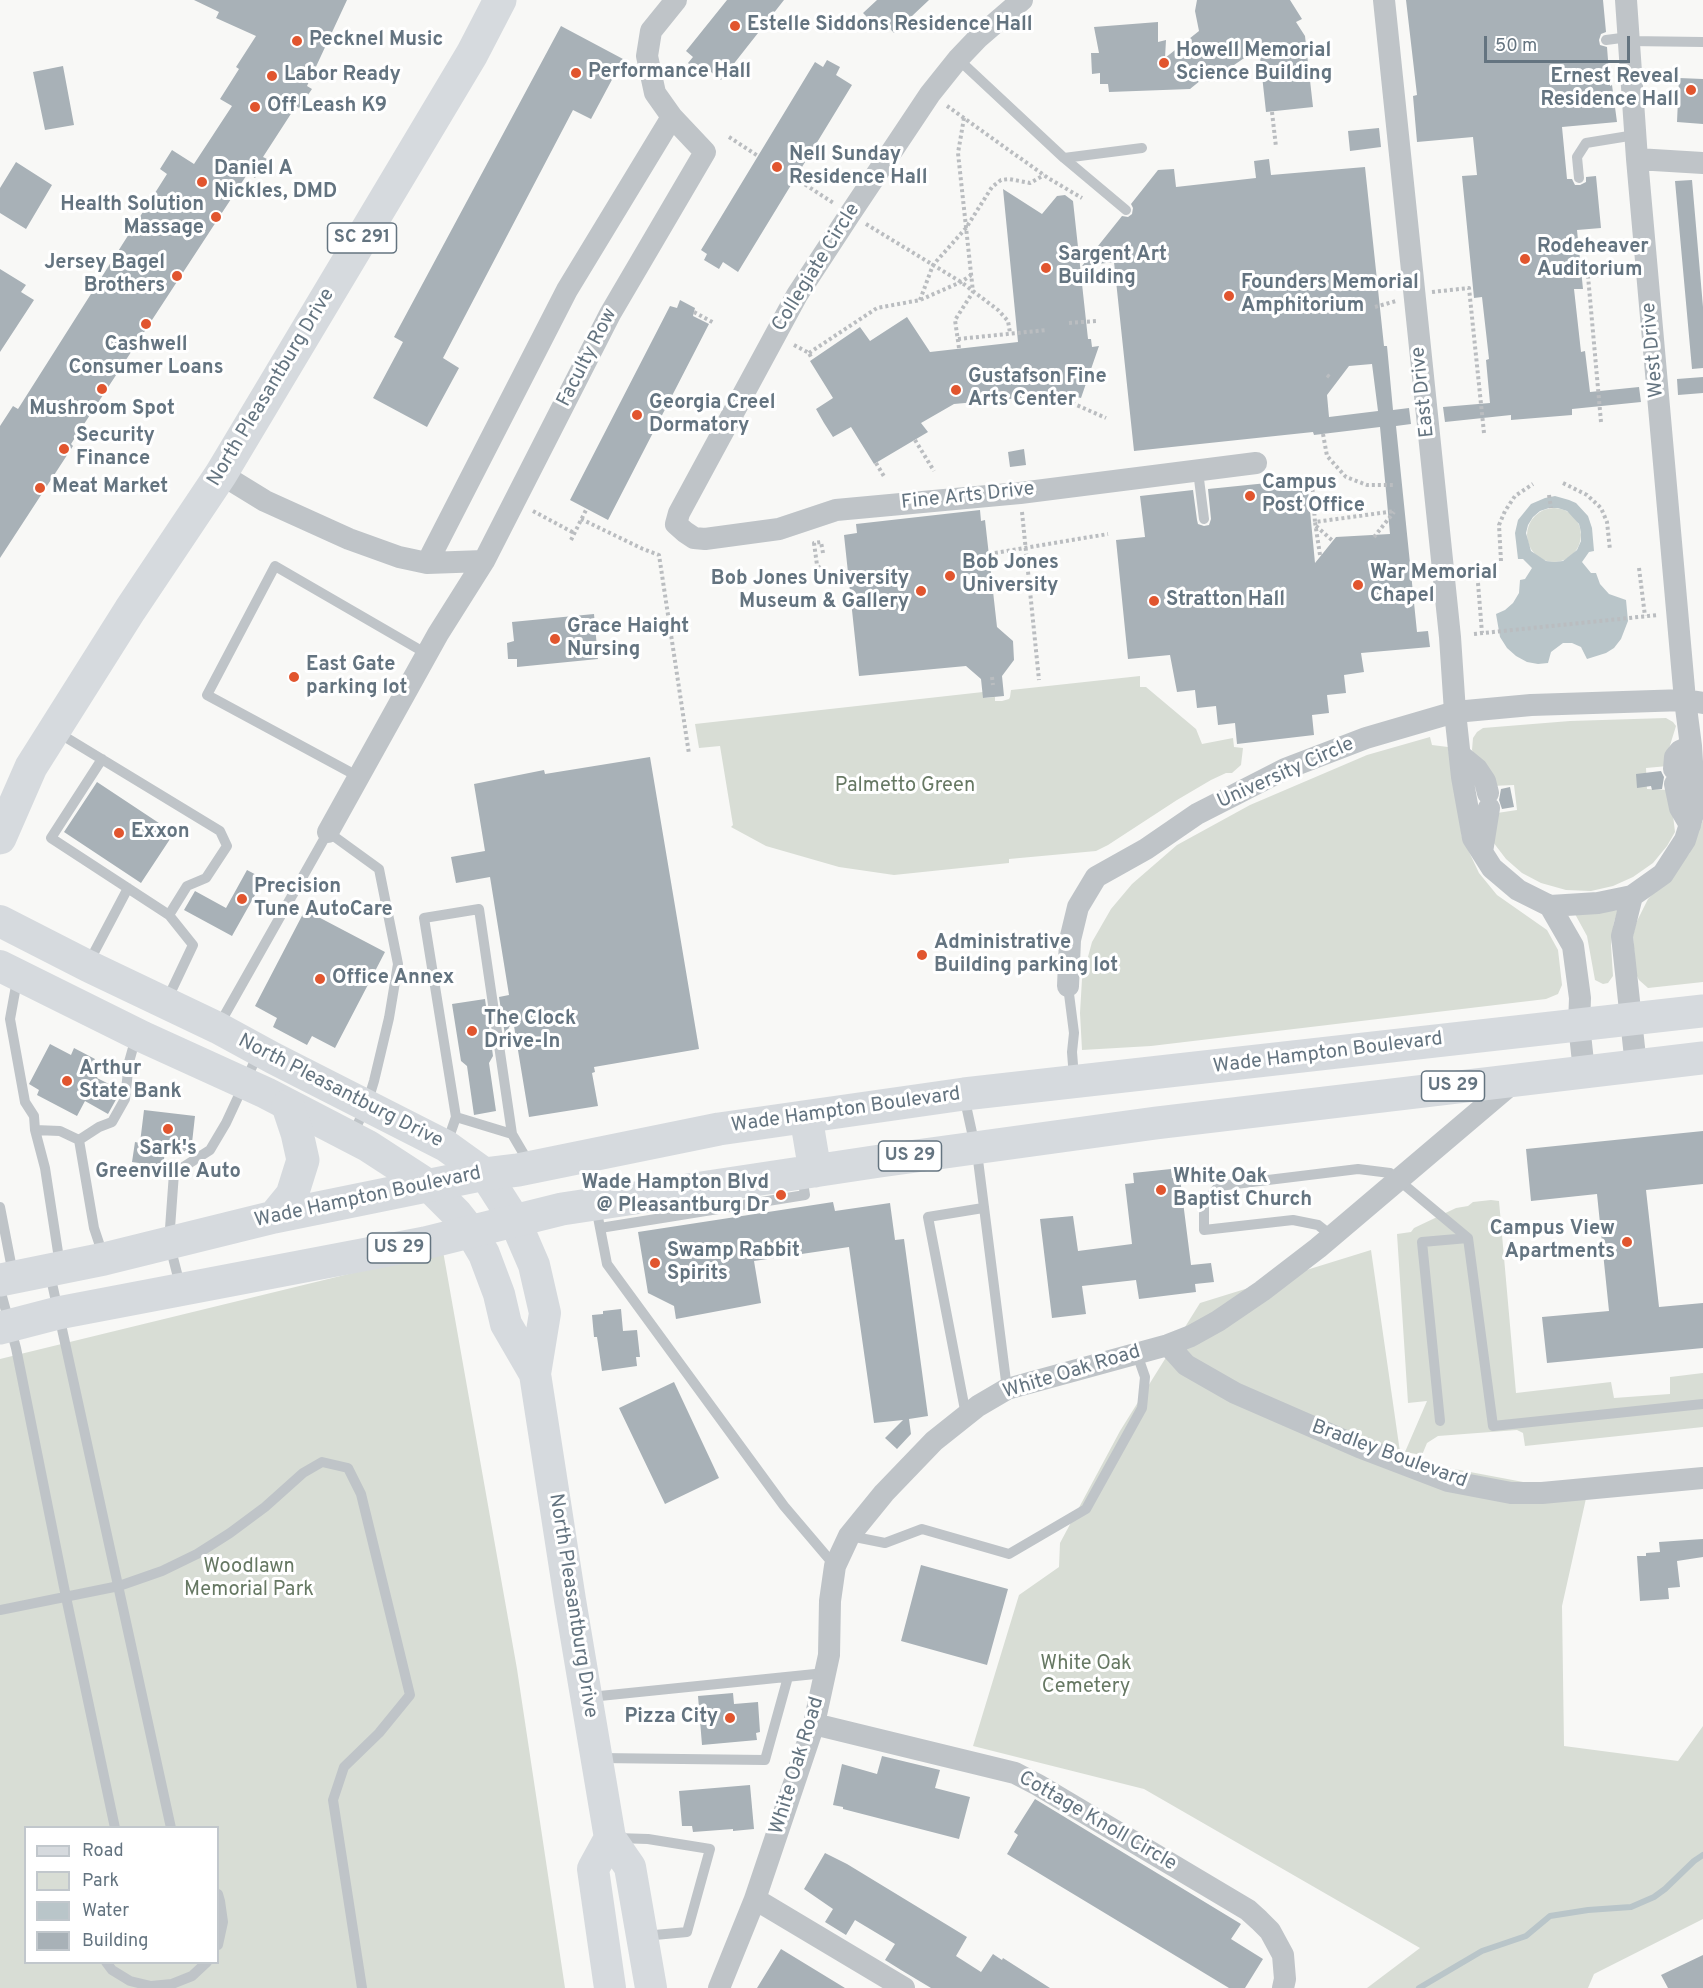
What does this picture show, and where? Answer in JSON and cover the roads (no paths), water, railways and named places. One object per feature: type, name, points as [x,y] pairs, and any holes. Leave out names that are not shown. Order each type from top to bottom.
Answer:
[{"type":"main road","name":"North Pleasantburg Drive","points":[[0,838],[31,767],[130,610],[221,474],[472,54],[500,0]]},
{"type":"main road","name":"North Pleasantburg Drive","points":[[0,795],[31,767]]},
{"type":"main road","name":"North Pleasantburg Drive","points":[[0,921],[367,1104],[451,1132],[485,1174],[515,1221],[534,1265],[545,1313],[535,1374],[610,1838],[630,1867],[651,1988]]},
{"type":"main road","name":"North Pleasantburg Drive","points":[[11,972],[351,1137],[428,1185],[456,1213],[484,1254],[499,1294],[506,1323],[535,1374]]},
{"type":"main road","name":"Wade Hampton Boulevard","points":[[4,1282],[274,1217],[719,1129],[964,1094],[1703,1011]]},
{"type":"main road","points":[[1379,1048],[1388,1094]]},
{"type":"main road","name":"US 29","points":[[5,1326],[58,1313],[425,1243],[562,1209],[605,1211],[808,1172],[975,1147],[1388,1094],[1703,1058]]},
{"type":"main road","points":[[274,1217],[292,1195],[303,1160],[288,1106]]},
{"type":"main road","points":[[806,1117],[808,1172]]},
{"type":"main road","points":[[605,1211],[608,1151]]},
{"type":"main road","points":[[610,1838],[594,1869],[610,1988]]},
{"type":"street","name":"Faculty Row","points":[[484,561],[610,314],[705,152],[672,117],[655,93],[647,56],[651,31],[676,0]]},
{"type":"street","name":"Collegiate Circle","points":[[684,532],[676,524],[679,513],[797,295],[930,94],[958,58],[1022,0]]},
{"type":"street","name":"East Drive","points":[[1384,0],[1450,637],[1455,712],[1473,838],[1492,868],[1518,890],[1550,906]]},
{"type":"street","name":"West Drive","points":[[1626,0],[1637,159],[1694,701],[1691,746],[1695,808],[1685,840],[1663,874],[1632,896]]},
{"type":"street","points":[[428,563],[567,290],[672,117]]},
{"type":"street","points":[[1637,159],[1703,163]]},
{"type":"street","name":"Fine Arts Drive","points":[[684,532],[694,538],[705,539],[779,529],[836,510],[1020,493],[1256,463]]},
{"type":"street","points":[[221,474],[265,501],[399,557],[428,563],[484,561]]},
{"type":"street","points":[[328,832],[427,654],[484,561]]},
{"type":"street","name":"University Circle","points":[[1068,986],[1071,940],[1078,907],[1096,877],[1146,849],[1197,814],[1285,769],[1366,738],[1455,712],[1531,705],[1694,701]]},
{"type":"street","points":[[1690,825],[1680,808],[1674,777],[1675,757],[1680,751],[1691,746]]},
{"type":"street","points":[[1460,754],[1478,769],[1485,781],[1488,800],[1482,852]]},
{"type":"street","points":[[1584,1071],[1579,1025],[1580,998],[1573,946],[1550,906],[1598,903],[1632,896],[1622,936],[1636,1065]]},
{"type":"street","name":"White Oak Road","points":[[719,1988],[755,1899],[814,1724],[829,1655],[835,1566],[849,1536],[884,1493],[934,1441],[978,1406],[1007,1389],[1168,1345],[1191,1336],[1218,1321],[1262,1291],[1332,1236],[1517,1079]]},
{"type":"street","name":"Bradley Boulevard","points":[[1168,1345],[1186,1365],[1235,1394],[1359,1447],[1448,1481],[1511,1494],[1703,1478]]},
{"type":"street","name":"Cottage Knoll Circle","points":[[814,1724],[1014,1773],[1038,1785],[1248,1910],[1270,1931],[1283,1955],[1285,1979],[1283,1988]]},
{"type":"street","points":[[755,1899],[904,1988]]},
{"type":"lane","points":[[1606,40],[1703,42]]},
{"type":"lane","points":[[958,58],[1064,158],[1126,210]]},
{"type":"lane","points":[[1580,178],[1577,157],[1586,142],[1635,135]]},
{"type":"lane","points":[[1064,158],[1142,148]]},
{"type":"lane","points":[[1198,471],[1204,519]]},
{"type":"lane","points":[[359,777],[207,695],[275,566],[427,654]]},
{"type":"lane","points":[[54,730],[220,831],[227,846],[206,878],[188,886],[169,915]]},
{"type":"lane","points":[[102,759],[51,838],[169,915],[193,945],[166,1003]]},
{"type":"lane","points":[[218,1028],[328,832],[379,869],[398,964],[374,1081],[367,1104],[351,1137]]},
{"type":"lane","points":[[88,966],[128,888]]},
{"type":"lane","points":[[512,1134],[451,1132],[424,918],[479,909],[512,1134],[531,1166]]},
{"type":"lane","points":[[11,972],[16,986],[10,1019],[25,1102],[34,1116],[35,1130],[45,1168],[58,1313],[171,1826]]},
{"type":"lane","name":"University Circle","points":[[1068,986],[1074,1033],[1072,1052],[1074,1083]]},
{"type":"lane","points":[[79,1140],[99,1127],[112,1122],[125,1098],[129,1062],[137,1034]]},
{"type":"lane","points":[[182,1290],[169,1242],[174,1173],[210,1150],[226,1123],[260,1051]]},
{"type":"lane","points":[[964,1094],[975,1147],[1007,1389]]},
{"type":"lane","points":[[35,1130],[60,1131],[79,1140]]},
{"type":"lane","points":[[79,1140],[94,1228],[104,1259]]},
{"type":"lane","points":[[1332,1236],[1318,1225],[1293,1220],[1204,1230],[1204,1204],[1219,1186],[1346,1170],[1374,1170],[1390,1173],[1468,1238],[1493,1426],[1703,1404]]},
{"type":"lane","points":[[0,1208],[5,1326],[115,1826]]},
{"type":"lane","points":[[966,1416],[927,1217],[983,1208]]},
{"type":"lane","points":[[605,1211],[607,1264],[612,1272],[784,1506],[835,1566]]},
{"type":"lane","points":[[1440,1421],[1422,1242],[1468,1238]]},
{"type":"lane","points":[[849,1536],[885,1543],[922,1529],[1010,1554],[1086,1509],[1142,1408],[1145,1377],[1137,1354]]},
{"type":"lane","points":[[0,1610],[119,1586],[162,1571],[197,1554],[230,1533],[265,1507],[303,1473],[322,1462],[348,1468],[362,1494],[410,1695],[379,1733],[344,1767],[333,1800],[362,1988]]},
{"type":"lane","points":[[586,1697],[826,1673]]},
{"type":"lane","points":[[597,1758],[765,1760],[788,1677]]},
{"type":"lane","points":[[610,1838],[648,1839],[710,1849],[687,1932],[642,1937]]},
{"type":"lane","points":[[219,1898],[223,1922],[219,1940]]},
{"type":"lane","points":[[108,1964],[112,1970],[130,1981],[151,1986],[172,1986],[192,1976],[205,1964]]},
{"type":"water","points":[[1555,496],[1569,500],[1576,503],[1588,516],[1592,528],[1594,551],[1589,552],[1582,562],[1591,573],[1596,573],[1600,584],[1609,594],[1626,600],[1628,621],[1621,639],[1614,648],[1606,653],[1587,659],[1581,647],[1572,643],[1563,643],[1551,652],[1548,663],[1538,664],[1527,662],[1516,656],[1500,637],[1496,614],[1513,603],[1519,593],[1520,580],[1525,579],[1532,568],[1523,559],[1518,559],[1515,533],[1518,520],[1531,504]],"holes":[[[1558,508],[1567,511],[1579,524],[1581,541],[1577,550],[1563,561],[1546,561],[1531,551],[1526,533],[1533,517],[1540,511]]]},
{"type":"waterway","points":[[1419,1988],[1482,1951],[1526,1936],[1550,1916],[1631,1907],[1654,1897],[1703,1855]]},
{"type":"place","name":"Estelle Siddons Residence Hall","points":[[735,26]]},
{"type":"place","name":"Pecknel Music","points":[[297,41]]},
{"type":"place","name":"Howell Memorial Science Building","points":[[1164,63]]},
{"type":"place","name":"Performance Hall","points":[[576,73]]},
{"type":"place","name":"Labor Ready","points":[[272,76]]},
{"type":"place","name":"Ernest Reveal Residence Hall","points":[[1691,90]]},
{"type":"place","name":"Off Leash K9","points":[[255,107]]},
{"type":"place","name":"Nell Sunday Residence Hall","points":[[777,167]]},
{"type":"place","name":"Daniel A Nickles, DMD","points":[[202,182]]},
{"type":"place","name":"Health Solution Massage","points":[[216,217]]},
{"type":"place","name":"Rodeheaver Auditorium","points":[[1525,259]]},
{"type":"place","name":"Sargent Art Building","points":[[1046,268]]},
{"type":"place","name":"Jersey Bagel Brothers","points":[[177,276]]},
{"type":"place","name":"Founders Memorial Amphitorium","points":[[1229,296]]},
{"type":"place","name":"Cashwell Consumer Loans","points":[[146,324]]},
{"type":"place","name":"Mushroom Spot","points":[[102,389]]},
{"type":"place","name":"Gustafson Fine Arts Center","points":[[956,390]]},
{"type":"place","name":"Georgia Creel Dormatory","points":[[637,415]]},
{"type":"place","name":"Security Finance","points":[[64,449]]},
{"type":"place","name":"Meat Market","points":[[40,488]]},
{"type":"place","name":"Campus Post Office","points":[[1250,496]]},
{"type":"place","name":"Bob Jones University","points":[[950,576]]},
{"type":"place","name":"War Memorial Chapel","points":[[1358,585]]},
{"type":"place","name":"Bob Jones University Museum & Gallery","points":[[921,591]]},
{"type":"place","name":"Stratton Hall","points":[[1154,601]]},
{"type":"place","name":"Grace Haight Nursing","points":[[555,639]]},
{"type":"place","name":"East Gate parking lot","points":[[294,677]]},
{"type":"place","name":"Exxon","points":[[119,833]]},
{"type":"place","name":"Precision Tune AutoCare","points":[[242,899]]},
{"type":"place","name":"Administrative Building parking lot","points":[[922,955]]},
{"type":"place","name":"Office Annex","points":[[320,979]]},
{"type":"place","name":"The Clock Drive-In","points":[[472,1031]]},
{"type":"place","name":"Arthur State Bank","points":[[67,1081]]},
{"type":"place","name":"Sark's Greenville Auto","points":[[168,1129]]},
{"type":"place","name":"White Oak Baptist Church","points":[[1161,1190]]},
{"type":"place","name":"Wade Hampton Blvd @ Pleasantburg Dr","points":[[781,1195]]},
{"type":"place","name":"Campus View Apartments","points":[[1627,1242]]},
{"type":"place","name":"Swamp Rabbit Spirits","points":[[655,1263]]},
{"type":"place","name":"Pizza City","points":[[730,1718]]},
{"type":"park label","name":"Palmetto Green","points":[[905,787]]},
{"type":"park label","name":"Woodlawn Memorial Park","points":[[249,1580]]},
{"type":"park label","name":"White Oak Cemetery","points":[[1086,1676]]}]
